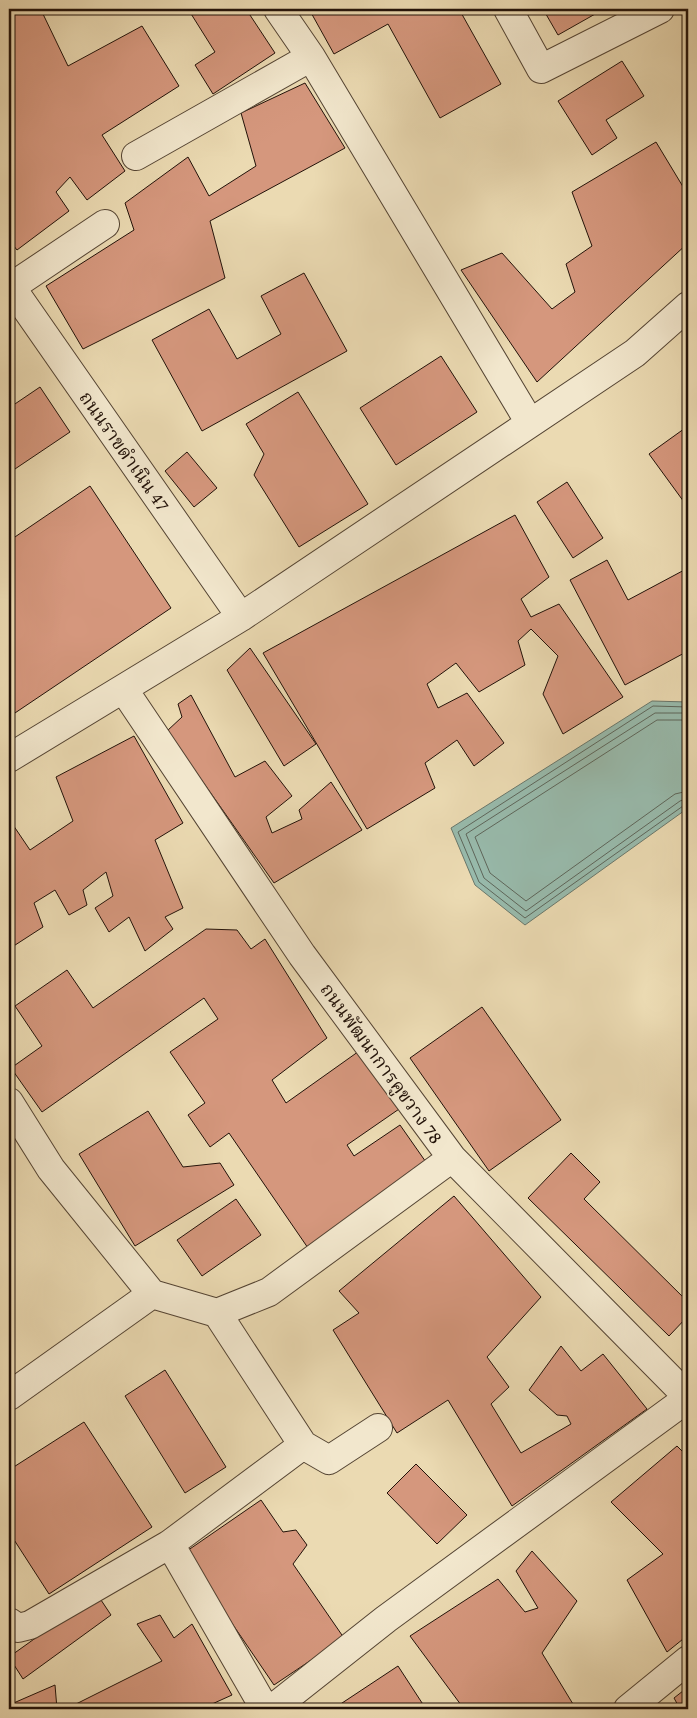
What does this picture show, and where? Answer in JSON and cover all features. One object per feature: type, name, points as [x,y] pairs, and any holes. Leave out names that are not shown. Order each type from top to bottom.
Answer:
[{"type":"street","points":[[278,9],[311,57],[530,423]]},
{"type":"street","points":[[508,9],[541,69],[660,9]]},
{"type":"street","points":[[136,156],[311,57]]},
{"type":"street","points":[[10,285],[104,224]]},
{"type":"street","name":"ถนนราขดำเนิน 47","points":[[10,285],[241,617]]},
{"type":"street","points":[[9,758],[124,690],[241,617],[635,353],[688,306]]},
{"type":"street","name":"ถนนพัฒนาการคูขวาง 78","points":[[124,690],[302,955],[452,1158],[542,1252],[688,1398]]},
{"type":"street","points":[[9,1102],[51,1169],[152,1294],[218,1313],[269,1292],[452,1158]]},
{"type":"street","points":[[9,1396],[152,1294]]},
{"type":"street","points":[[218,1313],[303,1445],[329,1460],[378,1428]]},
{"type":"street","points":[[272,1709],[386,1619],[688,1398]]},
{"type":"street","points":[[9,1622],[18,1628],[30,1625],[170,1544],[303,1445]]},
{"type":"street","points":[[170,1544],[265,1709]]},
{"type":"street","points":[[628,1709],[688,1660]]},
{"type":"water","points":[[652,701],[688,702],[688,808],[525,925],[475,885],[451,828]]},
{"type":"building","points":[[18,9],[38,9],[43,14],[68,66],[142,26],[179,86],[102,135],[125,171],[87,200],[70,177],[56,192],[69,211],[17,250],[9,240],[9,14]]},
{"type":"building","points":[[188,9],[246,9],[275,53],[213,94],[195,65],[215,52]]},
{"type":"building","points":[[309,9],[459,9],[501,84],[440,118],[388,24],[334,54]]},
{"type":"building","points":[[543,9],[604,9],[558,35]]},
{"type":"building","points":[[622,61],[644,96],[606,120],[617,138],[592,155],[558,101]]},
{"type":"building","points":[[305,83],[345,148],[210,221],[225,278],[83,349],[46,286],[134,230],[125,203],[188,157],[209,196],[256,166],[241,113]]},
{"type":"building","points":[[656,142],[688,195],[688,243],[537,382],[461,270],[502,253],[552,309],[575,292],[566,264],[592,246],[572,192]]},
{"type":"building","points":[[304,273],[347,351],[202,431],[152,340],[209,309],[237,359],[281,334],[261,296]]},
{"type":"building","points":[[441,356],[477,412],[396,465],[360,408]]},
{"type":"building","points":[[40,387],[70,432],[9,473],[9,408]]},
{"type":"building","points":[[298,392],[368,504],[299,547],[254,475],[264,454],[246,424]]},
{"type":"building","points":[[688,426],[688,500],[684,502],[649,454]]},
{"type":"building","points":[[187,452],[217,488],[194,507],[165,471]]},
{"type":"building","points":[[567,482],[603,538],[573,558],[537,502]]},
{"type":"building","points":[[90,486],[171,608],[9,717],[9,541]]},
{"type":"building","points":[[515,515],[549,577],[521,599],[531,617],[559,604],[623,697],[563,734],[543,694],[558,656],[531,629],[518,641],[525,665],[479,692],[456,663],[427,684],[438,708],[467,693],[504,743],[474,766],[457,740],[425,763],[435,788],[367,829],[263,653]]},
{"type":"building","points":[[607,560],[628,600],[688,568],[688,651],[625,685],[570,580]]},
{"type":"building","points":[[250,648],[316,744],[284,766],[227,670]]},
{"type":"building","points":[[191,695],[235,777],[265,761],[292,796],[266,817],[272,833],[302,819],[299,810],[331,782],[362,830],[274,883],[167,731],[182,717],[178,704]]},
{"type":"building","points":[[134,736],[183,823],[155,840],[183,908],[165,917],[173,929],[145,951],[129,917],[109,932],[95,908],[113,896],[106,872],[83,890],[87,905],[69,915],[55,890],[34,903],[43,927],[9,949],[9,819],[30,850],[73,821],[56,777]]},
{"type":"building","points":[[206,929],[237,930],[251,949],[265,939],[327,1038],[272,1080],[286,1103],[362,1049],[402,1107],[347,1145],[354,1156],[400,1125],[428,1165],[308,1248],[229,1133],[210,1147],[188,1115],[205,1103],[170,1052],[218,1019],[204,998],[42,1112],[11,1068],[42,1046],[15,1006],[67,970],[93,1008]]},
{"type":"building","points":[[482,1007],[561,1120],[489,1171],[410,1058]]},
{"type":"building","points":[[148,1111],[183,1167],[220,1163],[234,1185],[135,1246],[79,1154]]},
{"type":"building","points":[[571,1153],[600,1182],[584,1199],[688,1302],[688,1316],[669,1336],[528,1198]]},
{"type":"building","points":[[454,1196],[541,1297],[487,1357],[509,1387],[491,1404],[521,1453],[571,1424],[567,1416],[557,1415],[529,1390],[561,1346],[581,1371],[603,1354],[647,1409],[512,1506],[448,1400],[397,1433],[333,1330],[359,1313],[339,1291]]},
{"type":"building","points":[[236,1199],[261,1235],[202,1276],[177,1240]]},
{"type":"building","points":[[165,1370],[226,1467],[185,1493],[125,1396]]},
{"type":"building","points":[[84,1422],[152,1527],[49,1594],[9,1532],[9,1470]]},
{"type":"building","points":[[677,1446],[688,1457],[688,1635],[667,1652],[627,1580],[663,1554],[611,1502]]},
{"type":"building","points":[[416,1464],[467,1515],[437,1544],[387,1493]]},
{"type":"building","points":[[261,1500],[283,1532],[296,1530],[307,1545],[293,1564],[344,1638],[274,1685],[184,1553]]},
{"type":"building","points":[[532,1551],[577,1601],[542,1653],[576,1709],[464,1709],[410,1636],[498,1579],[525,1612],[538,1608],[516,1571]]},
{"type":"building","points":[[97,1594],[111,1615],[23,1679],[9,1657]]},
{"type":"building","points":[[160,1615],[174,1638],[192,1624],[232,1695],[201,1709],[66,1709],[162,1661],[137,1624]]},
{"type":"building","points":[[398,1666],[426,1709],[333,1709]]},
{"type":"building","points":[[55,1685],[57,1709],[9,1709],[9,1705]]},
{"type":"building","points":[[688,1687],[688,1709],[680,1709],[674,1698]]}]
